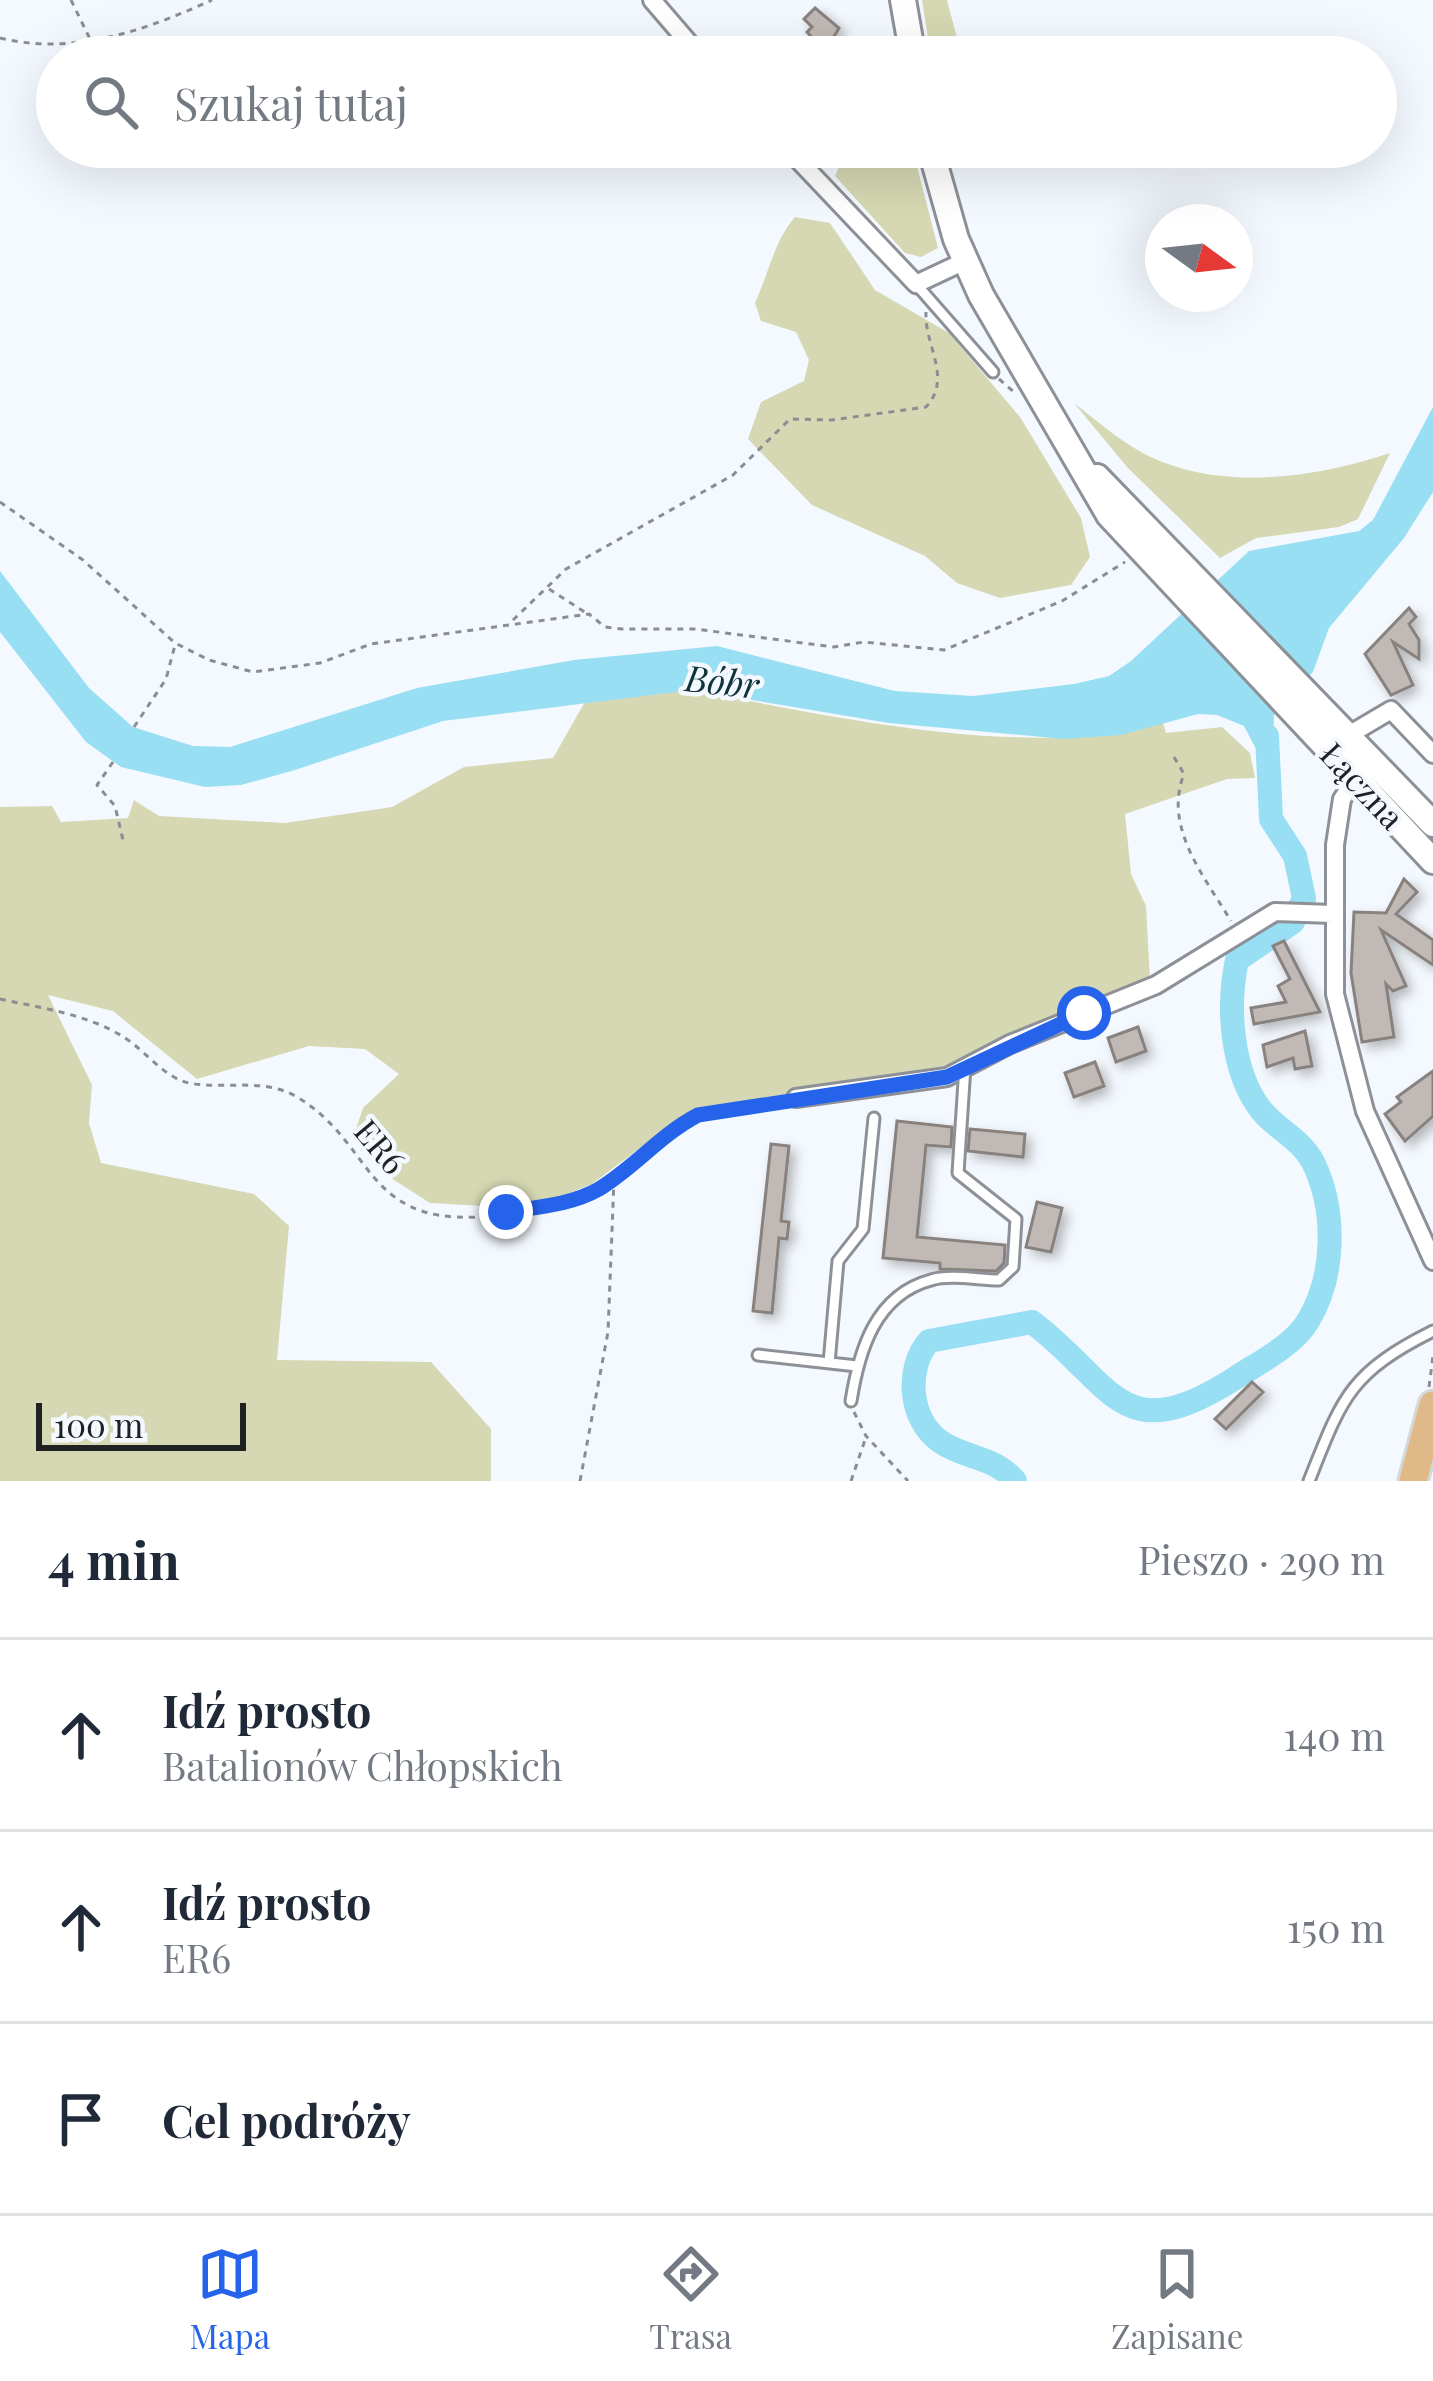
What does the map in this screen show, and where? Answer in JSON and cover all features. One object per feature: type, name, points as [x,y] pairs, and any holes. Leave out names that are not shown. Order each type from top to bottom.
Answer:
[{"type":"main road","points":[[903,0],[909,36]]},
{"type":"main road","name":"Łączna","points":[[936,168],[965,261],[1005,341],[1109,515],[1192,591],[1338,743],[1433,861]]},
{"type":"main road","name":"Łączna","points":[[1363,770],[1433,824]]},
{"type":"main road","points":[[1413,1481],[1433,1405]]},
{"type":"street","points":[[652,0],[682,36]]},
{"type":"street","points":[[806,168],[922,291],[965,261]]},
{"type":"street","points":[[1338,743],[1391,710],[1433,754]]},
{"type":"street","points":[[1363,770],[1341,804],[1333,914],[1341,1027],[1365,1111],[1433,1261]]},
{"type":"street","points":[[796,1098],[925,1082],[1156,985],[1238,932],[1285,910],[1333,914]]},
{"type":"lane","points":[[922,291],[993,372]]},
{"type":"lane","points":[[851,1401],[860,1347],[889,1304],[932,1279],[999,1280],[1013,1267],[1016,1220],[958,1173],[965,1066]]},
{"type":"lane","points":[[829,1363],[838,1261],[862,1229],[874,1118]]},
{"type":"lane","points":[[1309,1481],[1342,1397],[1355,1380],[1433,1331]]},
{"type":"lane","points":[[758,1355],[857,1366]]},
{"type":"path","points":[[71,0],[89,36]]},
{"type":"path","points":[[106,36],[171,19],[212,0]]},
{"type":"path","points":[[0,38],[36,47]]},
{"type":"path","points":[[512,621],[566,568],[733,475],[790,419],[832,420],[926,407],[939,386],[922,291]]},
{"type":"path","points":[[993,372],[1020,394]]},
{"type":"path","points":[[0,502],[82,560],[176,643],[209,660],[253,672],[320,663],[371,644],[589,614]]},
{"type":"path","points":[[548,588],[605,627],[695,629],[833,646],[864,642],[944,650],[1062,601],[1129,560]]},
{"type":"path","points":[[134,727],[166,680],[176,643]]},
{"type":"path","points":[[1174,757],[1184,774],[1174,802],[1182,831],[1238,932]]},
{"type":"path","points":[[113,762],[97,785],[115,806],[123,840]]},
{"type":"path","name":"ER6","points":[[0,999],[101,1025],[188,1083],[260,1085],[298,1098],[337,1132],[378,1186],[398,1203],[418,1210],[477,1217],[560,1204],[597,1190],[670,1130],[698,1115],[796,1098]]},
{"type":"path","points":[[580,1481],[608,1332],[614,1177]]},
{"type":"path","points":[[1433,1356],[1428,1389],[1433,1378]]},
{"type":"path","points":[[851,1401],[866,1436],[908,1481]]},
{"type":"path","points":[[850,1481],[866,1436]]},
{"type":"green space","points":[[922,0],[947,0],[956,36],[928,36]]},
{"type":"green space","points":[[839,168],[917,168],[938,248],[921,257],[905,253],[835,176]]},
{"type":"green space","points":[[795,217],[830,223],[875,290],[949,333],[1020,417],[1081,518],[1090,557],[1071,585],[1000,598],[957,583],[925,556],[812,505],[748,439],[761,402],[804,381],[809,360],[796,332],[761,321],[755,303],[777,247]]},
{"type":"green space","points":[[1074,403],[1143,453],[1195,472],[1279,476],[1336,468],[1390,453],[1358,519],[1339,527],[1256,538],[1220,558],[1127,467]]},
{"type":"green space","points":[[692,690],[866,722],[991,736],[1109,734],[1163,723],[1166,733],[1222,727],[1250,753],[1255,778],[1227,779],[1125,814],[1131,874],[1146,906],[1150,981],[937,1074],[705,1109],[669,1126],[592,1184],[560,1197],[502,1207],[430,1203],[394,1180],[354,1135],[363,1108],[399,1074],[365,1049],[309,1046],[197,1079],[113,1011],[48,995],[92,1085],[89,1123],[101,1163],[254,1194],[289,1226],[277,1360],[431,1362],[491,1429],[491,1481],[0,1481],[0,807],[52,806],[61,822],[128,818],[134,800],[159,816],[285,823],[392,807],[464,767],[553,758],[586,700]]},
{"type":"water","name":"Bóbr","points":[[1433,407],[1433,492],[1404,538],[1329,628],[1313,672],[1274,715],[1272,765],[1265,766],[1244,726],[1217,715],[1198,714],[1121,735],[1064,739],[889,723],[692,690],[443,721],[241,785],[205,787],[121,767],[86,742],[0,632],[0,571],[89,688],[133,727],[193,746],[230,747],[417,688],[574,660],[717,646],[895,691],[973,696],[1074,684],[1109,676],[1131,661],[1249,551],[1359,531],[1373,520]]},
{"type":"building","points":[[815,8],[839,28],[834,36],[811,36],[807,32],[812,27],[804,19]]},
{"type":"building","points":[[1409,608],[1416,617],[1409,624],[1419,640],[1419,659],[1393,642],[1413,685],[1391,695],[1365,654]]},
{"type":"building","points":[[1404,879],[1417,892],[1396,914],[1433,940],[1433,965],[1381,930],[1406,986],[1393,991],[1386,984],[1394,1037],[1362,1042],[1351,973],[1354,912],[1386,913]]},
{"type":"building","points":[[1284,941],[1320,1012],[1254,1024],[1251,1008],[1286,1002],[1278,986],[1290,979],[1273,946]]},
{"type":"building","points":[[1138,1027],[1146,1051],[1116,1062],[1108,1038]]},
{"type":"building","points":[[1305,1031],[1312,1066],[1295,1069],[1293,1058],[1267,1067],[1263,1045]]},
{"type":"building","points":[[1095,1062],[1104,1086],[1074,1097],[1065,1073]]},
{"type":"building","points":[[1433,1071],[1433,1116],[1405,1141],[1385,1114],[1401,1102],[1397,1097]]},
{"type":"building","points":[[897,1121],[952,1127],[951,1147],[926,1145],[917,1237],[1005,1245],[1004,1263],[996,1271],[940,1269],[940,1263],[883,1258]]},
{"type":"building","points":[[970,1129],[1025,1134],[1023,1157],[968,1151]]},
{"type":"building","points":[[771,1144],[789,1146],[781,1221],[789,1222],[787,1239],[779,1238],[772,1313],[753,1311]]},
{"type":"building","points":[[1037,1202],[1062,1208],[1051,1252],[1026,1247]]},
{"type":"building","points":[[1252,1382],[1263,1392],[1226,1429],[1215,1419]]},
{"type":"waterway","points":[[1015,1481],[989,1462],[941,1442],[922,1421],[914,1379],[929,1341],[1032,1322],[1122,1402],[1143,1409],[1167,1409],[1198,1399],[1285,1345],[1308,1321],[1324,1283],[1330,1242],[1321,1180],[1308,1154],[1267,1117],[1251,1094],[1234,1038],[1237,960],[1293,922],[1304,898],[1295,856],[1271,819],[1267,736]]},
{"type":"route","points":[[506,1212],[560,1204],[597,1190],[670,1130],[698,1115],[947,1077],[1084,1013]]}]
